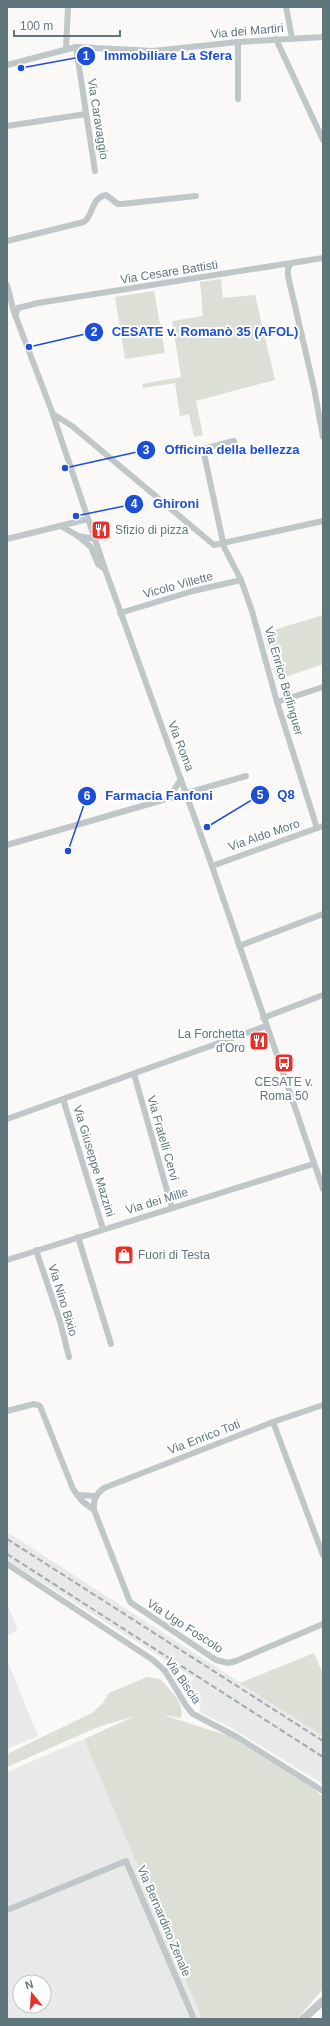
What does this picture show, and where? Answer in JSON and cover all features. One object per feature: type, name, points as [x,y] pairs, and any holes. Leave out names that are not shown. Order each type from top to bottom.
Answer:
[{"type":"street","points":[[66,49],[68,7]]},
{"type":"street","points":[[286,7],[292,38]]},
{"type":"street","name":"Via dei Martiri","points":[[7,66],[76,47],[153,51],[238,42],[323,37]]},
{"type":"street","points":[[276,39],[323,140]]},
{"type":"street","points":[[238,42],[238,99]]},
{"type":"street","name":"Via Caravaggio","points":[[76,47],[95,171]]},
{"type":"street","points":[[7,126],[86,114]]},
{"type":"street","points":[[7,240],[84,222],[90,216],[96,200],[100,196],[106,195],[116,203],[122,204],[196,196]]},
{"type":"street","name":"Via Cesare Battisti","points":[[18,308],[38,303],[290,265],[295,262],[323,258]]},
{"type":"street","points":[[290,265],[288,268],[288,276],[314,388],[323,437]]},
{"type":"street","name":"Via Roma","points":[[7,284],[15,316],[53,414],[120,613],[212,866],[313,1164],[322,1186]]},
{"type":"street","points":[[11,303],[18,308],[15,316]]},
{"type":"street","points":[[53,414],[72,426],[205,540],[216,546],[222,543],[323,521]]},
{"type":"street","name":"Via Enrico Berlinguer","points":[[234,441],[203,449],[222,543],[241,580],[260,635],[277,702],[320,827]]},
{"type":"street","points":[[7,539],[88,519]]},
{"type":"street","points":[[61,526],[78,536],[91,547],[98,564],[105,569]]},
{"type":"street","points":[[78,536],[95,540]]},
{"type":"street","name":"Vicolo Villette","points":[[120,613],[193,591],[241,580]]},
{"type":"street","points":[[277,702],[323,687]]},
{"type":"street","points":[[7,845],[246,776]]},
{"type":"street","points":[[169,798],[181,779]]},
{"type":"street","name":"Via Aldo Moro","points":[[212,866],[320,827]]},
{"type":"street","points":[[239,946],[323,914]]},
{"type":"street","points":[[263,1018],[323,995]]},
{"type":"street","points":[[7,1118],[266,1026]]},
{"type":"street","name":"Via Fratelli Cervi","points":[[134,1074],[172,1208]]},
{"type":"street","name":"Via Giuseppe Mazzini","points":[[64,1099],[103,1229]]},
{"type":"street","name":"Via dei Mille","points":[[7,1260],[313,1164]]},
{"type":"street","points":[[78,1237],[111,1344]]},
{"type":"street","name":"Via Nino Bixio","points":[[36,1250],[60,1321],[69,1356]]},
{"type":"street","name":"Via Ugo Foscolo","points":[[7,1411],[34,1404],[40,1406],[72,1486],[77,1495],[94,1510]]},
{"type":"street","name":"Via Enrico Toti","points":[[96,1496],[100,1491],[109,1486],[273,1422],[323,1405]]},
{"type":"street","points":[[273,1422],[323,1555]]},
{"type":"street","points":[[77,1495],[96,1496]]},
{"type":"street","name":"Via Ugo Foscolo","points":[[96,1496],[93,1504],[94,1510],[130,1602],[216,1660],[228,1663],[236,1661],[323,1624]]},
{"type":"street","name":"Via Biscia","points":[[7,1564],[159,1665],[170,1678],[187,1707],[199,1719],[237,1737],[323,1791]]},
{"type":"street","name":"Via Bernardino Zenale","points":[[7,1910],[126,1861],[194,2019]]},
{"type":"street","points":[[303,2019],[323,2001]]},
{"type":"street","points":[[306,2019],[323,2007]]},
{"type":"shaded area","points":[[221,279],[223,298],[255,295],[275,380],[196,401],[203,435],[194,437],[189,414],[180,416],[175,383],[143,388],[142,384],[181,377],[172,321],[203,316],[200,282]]},
{"type":"shaded area","points":[[154,291],[165,353],[125,359],[115,297]]},
{"type":"shaded area","points":[[323,615],[323,664],[277,680],[264,633]]},
{"type":"shaded area","points":[[7,1532],[323,1736],[323,1784],[230,1727],[199,1712],[201,1704],[184,1690],[194,1678],[7,1560]]},
{"type":"shaded area","points":[[7,1603],[18,1630],[7,1636]]},
{"type":"shaded area","points":[[314,1653],[323,1674],[323,1736],[240,1683]]},
{"type":"shaded area","points":[[7,1660],[38,1736],[7,1749]]},
{"type":"shaded area","points":[[147,1677],[160,1679],[179,1702],[182,1712],[181,1718],[163,1715],[229,1736],[314,1789],[323,1797],[323,1989],[297,2019],[202,2019],[84,1739],[135,1716],[98,1727],[7,1767],[7,1754],[92,1713],[102,1704],[109,1693]]},
{"type":"shaded area","points":[[84,1739],[202,2019],[7,2019],[7,1772]]},
{"type":"railway","points":[[7,1539],[323,1741]]},
{"type":"railway","points":[[7,1554],[323,1757]]},
{"type":"place","name":"Immobiliare La Sfera","points":[[21,68]]},
{"type":"place","name":"CESATE v. Romanò 35 (AFOL)","points":[[29,347]]},
{"type":"place","name":"Officina della bellezza","points":[[65,468]]},
{"type":"place","name":"Ghironi","points":[[76,516]]},
{"type":"place","name":"Sfizio di pizza","points":[[101,530]]},
{"type":"place","name":"Q8","points":[[207,827]]},
{"type":"place","name":"Farmacia Fanfoni","points":[[68,851]]},
{"type":"place","name":"La Forchetta d'Oro","points":[[259,1041]]},
{"type":"place","name":"CESATE v. Roma 50","points":[[284,1063]]},
{"type":"place","name":"Fuori di Testa","points":[[124,1255]]}]
